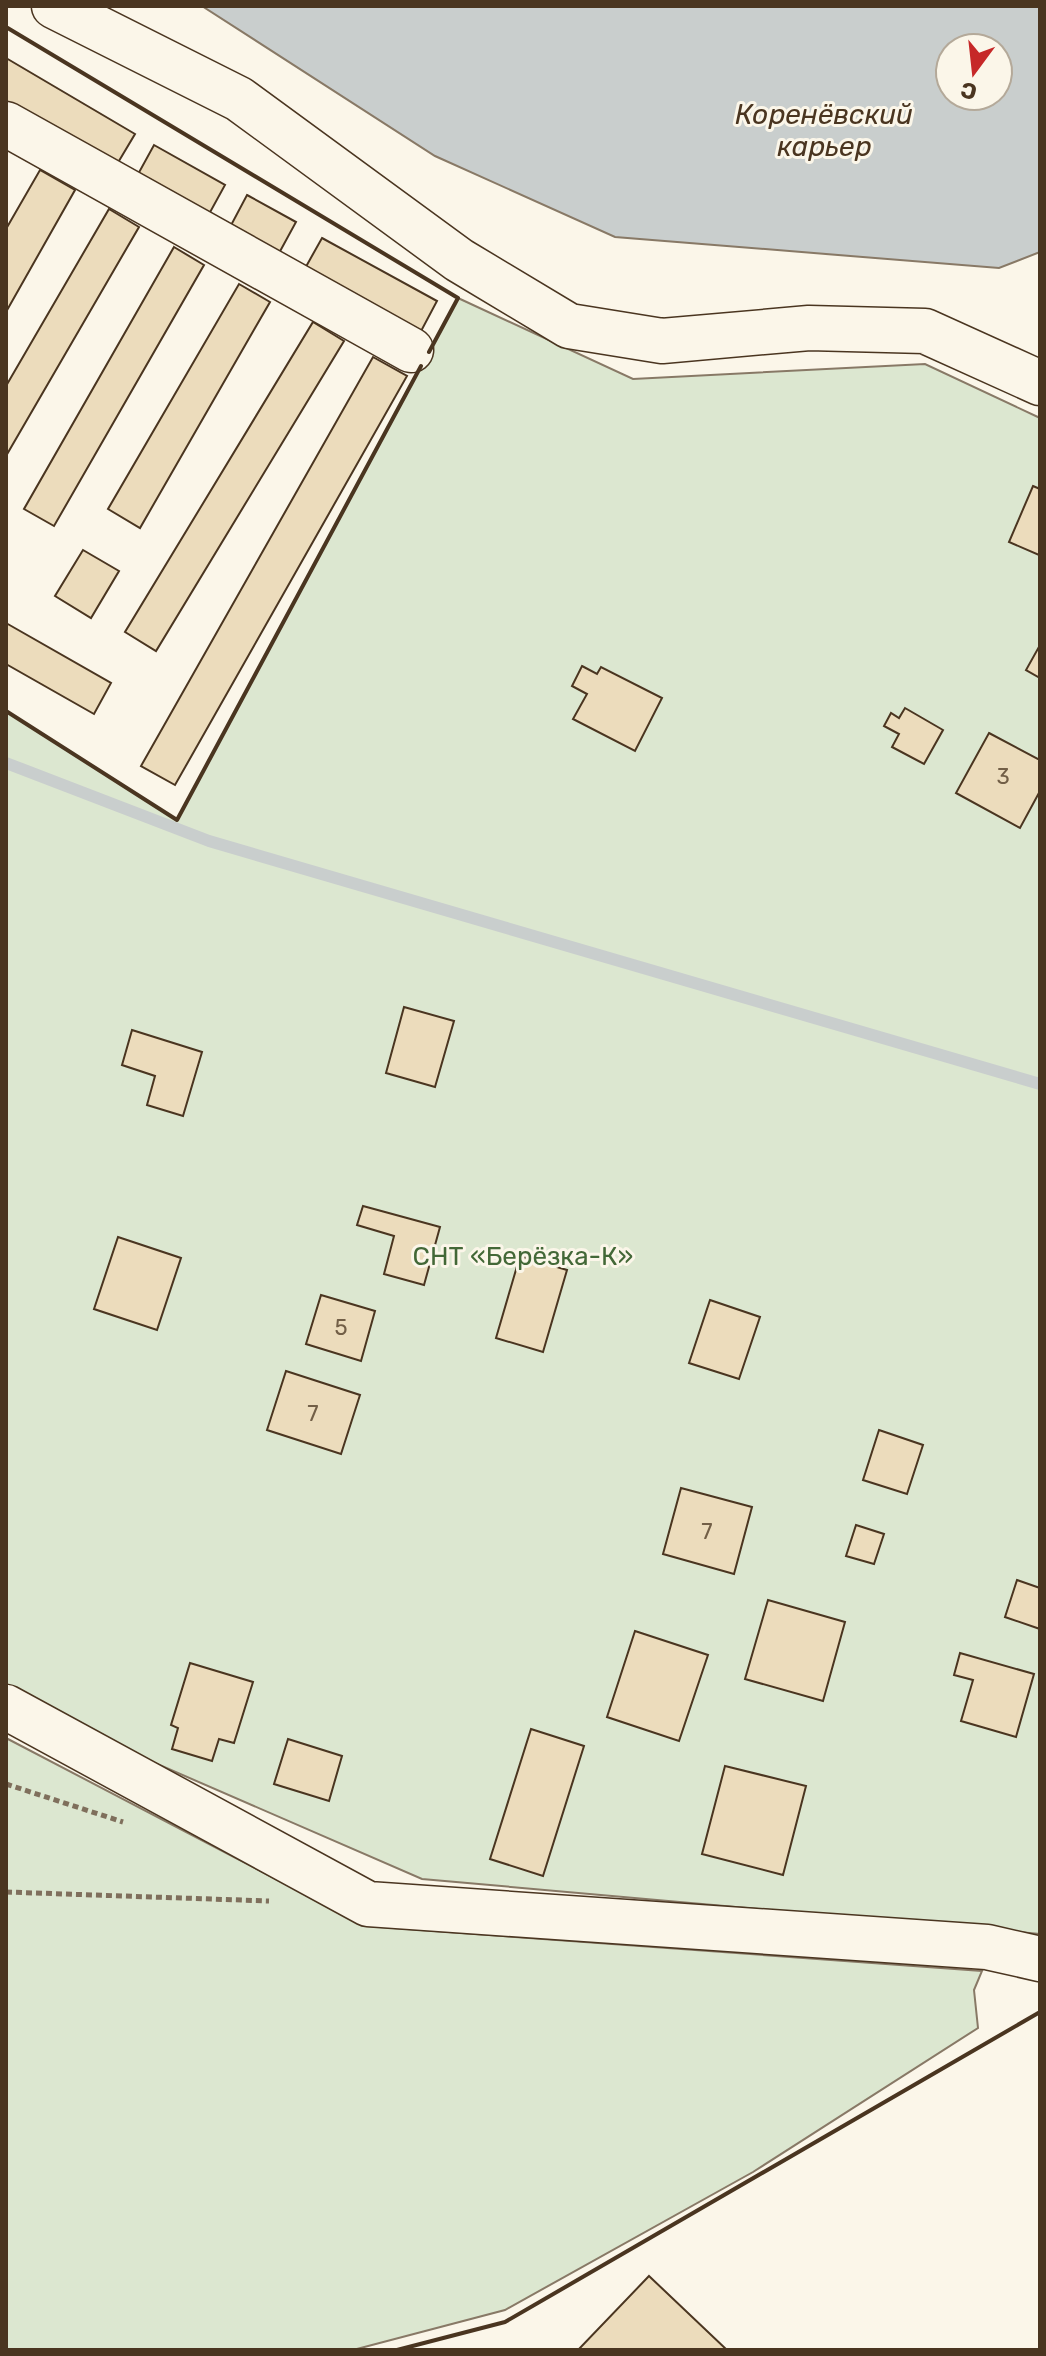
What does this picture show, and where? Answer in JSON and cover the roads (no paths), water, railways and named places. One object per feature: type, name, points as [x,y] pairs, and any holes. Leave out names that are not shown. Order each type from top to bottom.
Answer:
[{"type":"street","points":[[54,6],[239,99],[459,260],[569,326],[662,341],[809,328],[925,331],[1040,383]]},
{"type":"street","points":[[6,124],[411,350]]},
{"type":"street","points":[[6,1707],[368,1904],[987,1947],[1040,1959]]},
{"type":"water","name":"Коренёвский карьер","points":[[202,6],[1040,6],[1040,252],[999,268],[615,237],[435,156]]},
{"type":"waterway","points":[[6,763],[209,841],[1040,1084]]},
{"type":"park label","name":"СНТ «Берёзка-К»","points":[[523,1256]]}]
